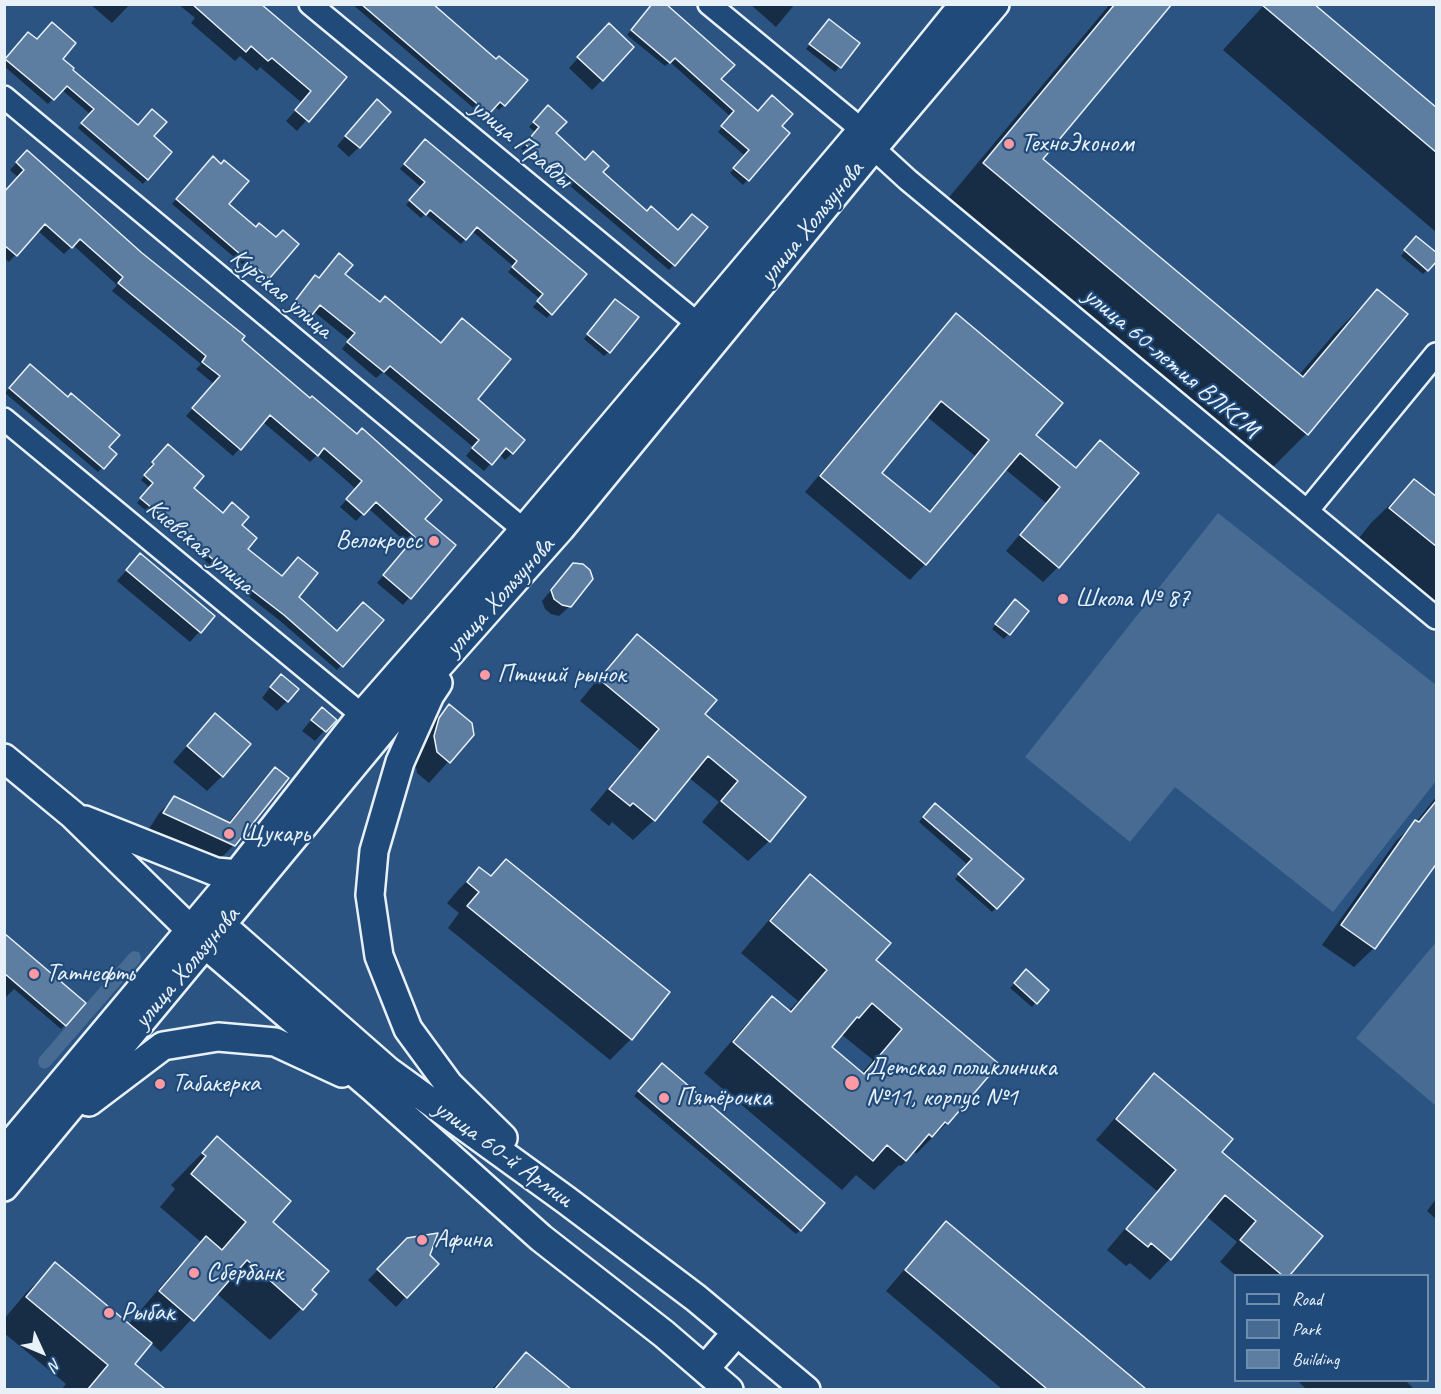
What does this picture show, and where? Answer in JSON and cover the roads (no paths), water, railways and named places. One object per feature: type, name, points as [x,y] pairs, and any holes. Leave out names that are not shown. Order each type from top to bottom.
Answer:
[{"type":"main road","name":"улица Хользунова","points":[[7,1142],[206,927],[560,530],[868,139],[964,4]]},
{"type":"main road","name":"улица Хользунова","points":[[250,875],[362,716],[524,530],[698,324],[995,4]]},
{"type":"main road","points":[[492,607],[430,695],[400,762],[374,851],[370,895],[379,956],[408,1029],[449,1085],[566,1200]]},
{"type":"main road","points":[[4,759],[206,927]]},
{"type":"main road","points":[[73,815],[216,872],[250,875]]},
{"type":"main road","name":"улица Хользунова","points":[[4,1187],[54,1127],[206,927]]},
{"type":"main road","name":"улица 60-й Армии","points":[[206,927],[388,1071],[696,1298],[806,1389]]},
{"type":"main road","name":"улица 60-й Армии","points":[[206,927],[373,1088],[541,1238],[729,1389]]},
{"type":"main road","points":[[54,1127],[163,1047],[218,1037],[275,1042],[373,1088]]},
{"type":"main road","points":[[705,1369],[736,1332]]},
{"type":"street","name":"улица Правды","points":[[310,4],[698,324]]},
{"type":"street","name":"улица 60-летия ВЛКСМ","points":[[709,4],[868,139],[908,180],[1437,618]]},
{"type":"street","name":"Курская улица","points":[[4,97],[524,530]]},
{"type":"street","points":[[1307,511],[1437,354]]},
{"type":"street","name":"Киевская улица","points":[[4,419],[362,716]]},
{"type":"place","name":"ТехноЭконом","points":[[1009,144]]},
{"type":"place","name":"Велокросс","points":[[434,541]]},
{"type":"place","name":"Школа № 87","points":[[1063,599]]},
{"type":"place","name":"Птичий рынок","points":[[485,675]]},
{"type":"place","name":"Щукарь","points":[[229,834]]},
{"type":"place","name":"Татнефть","points":[[34,974]]},
{"type":"place","name":"Детская поликлиника №11, корпус №1","points":[[852,1083]]},
{"type":"place","name":"Табакерка","points":[[160,1084]]},
{"type":"place","name":"Пятёрочка","points":[[664,1098]]},
{"type":"place","name":"Афина","points":[[422,1240]]},
{"type":"place","name":"Сбербанк","points":[[194,1273]]},
{"type":"place","name":"Рыбак","points":[[109,1313]]}]
